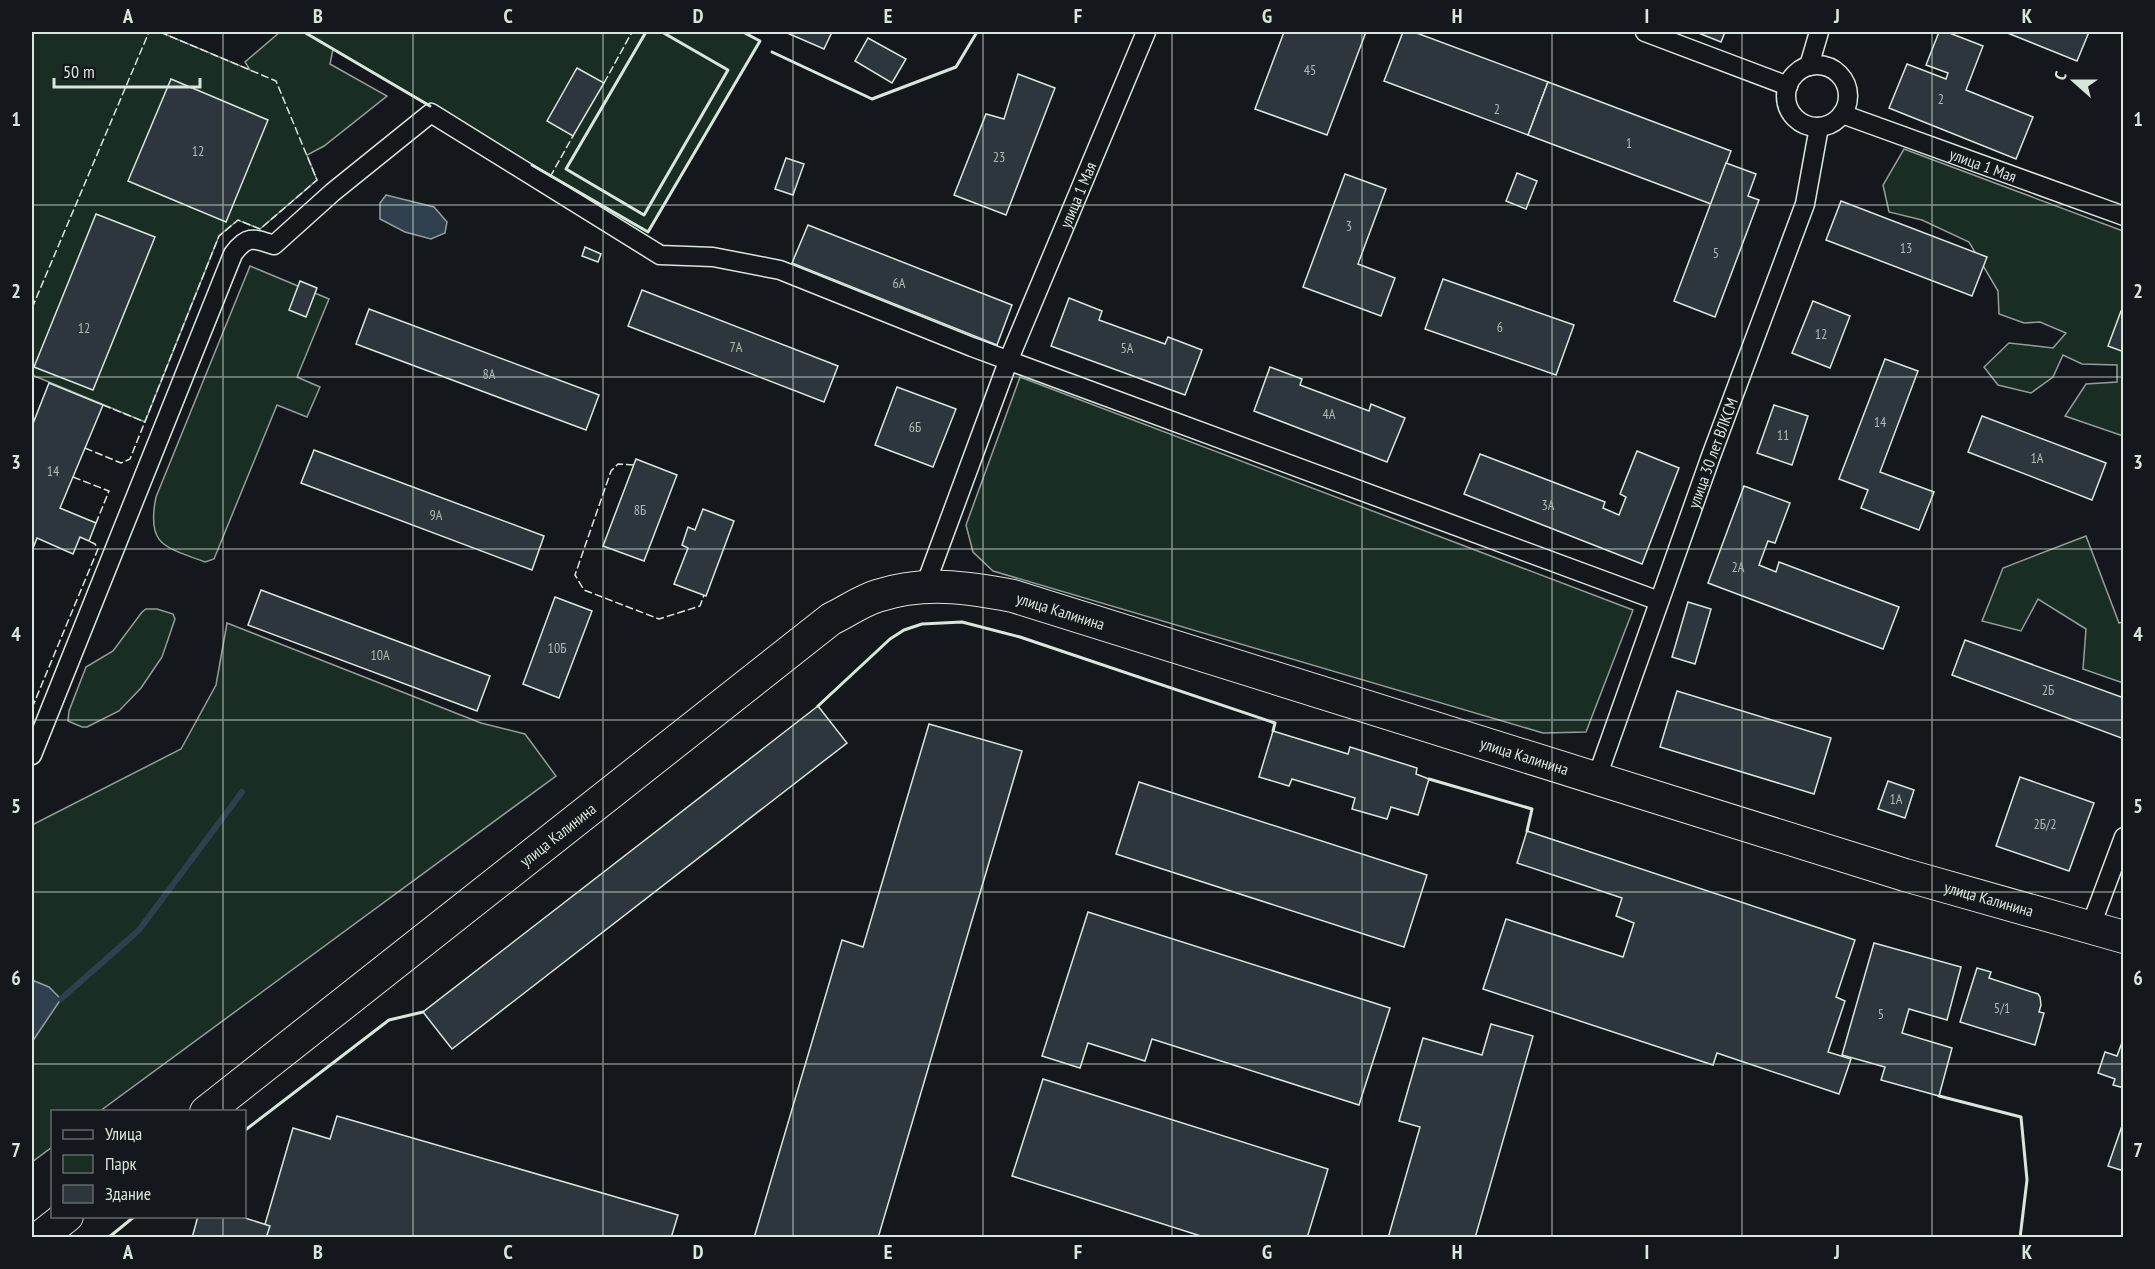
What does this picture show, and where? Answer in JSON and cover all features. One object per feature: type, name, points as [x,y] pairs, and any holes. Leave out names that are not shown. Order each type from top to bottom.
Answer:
[{"type":"highway","name":"улица Калинина","points":[[209,1110],[831,619],[875,596],[925,586],[969,587],[1013,596],[1905,875],[2124,937]]},
{"type":"highway","points":[[39,1238],[64,1218]]},
{"type":"street","name":"улица 1 Мая","points":[[1009,359],[1146,32]]},
{"type":"street","points":[[1645,32],[1788,86]]},
{"type":"street","points":[[1809,66],[1819,32]]},
{"type":"street","points":[[1809,66],[1827,67],[1841,78],[1848,95],[1842,114],[1836,121],[1819,127],[1809,127],[1792,116],[1786,96],[1792,77],[1809,66]]},
{"type":"street","points":[[32,755],[233,254],[246,240],[256,239],[274,245],[333,192],[431,113],[660,255],[713,257],[780,270],[1009,359],[1659,601]]},
{"type":"street","name":"улица 1 Мая","points":[[1842,114],[2124,216]]},
{"type":"street","name":"улица 30 лет ВЛКСМ","points":[[1597,777],[1805,204],[1819,127]]},
{"type":"street","points":[[925,586],[1009,359]]},
{"type":"street","points":[[2090,928],[2124,837]]},
{"type":"green space","points":[[32,32],[160,32],[250,70],[245,62],[280,32],[742,32],[760,41],[648,232],[333,49],[330,64],[387,96],[324,146],[307,155],[317,180],[260,229],[238,220],[219,236],[145,422],[32,375]]},
{"type":"green space","points":[[1904,149],[2123,231],[2123,436],[2065,416],[2086,384],[2117,382],[2117,365],[2082,364],[2063,355],[2053,377],[2031,393],[1998,385],[1984,367],[2009,343],[2053,348],[2066,333],[2040,322],[2024,323],[1999,314],[1998,291],[1969,242],[1922,220],[1889,212],[1883,185]]},
{"type":"green space","points":[[250,266],[329,299],[297,377],[320,387],[307,417],[277,405],[214,559],[205,562],[169,548],[162,542],[154,526],[156,497]]},
{"type":"green space","points":[[1020,377],[1633,610],[1586,732],[1543,733],[993,571],[973,552],[966,525]]},
{"type":"green space","points":[[2086,536],[2119,623],[2123,622],[2123,683],[2083,669],[2086,629],[2038,599],[2021,631],[1982,621],[2003,568]]},
{"type":"green space","points":[[146,609],[157,609],[173,614],[175,619],[162,657],[141,688],[119,711],[87,727],[68,721],[69,711],[86,667],[113,651]]},
{"type":"green space","points":[[227,623],[481,723],[525,734],[556,776],[101,1110],[51,1110],[51,1148],[32,1162],[32,825],[181,749],[216,685]]},
{"type":"water","points":[[386,195],[434,207],[447,222],[445,233],[431,239],[405,232],[380,219],[380,203]]},
{"type":"water","points":[[32,980],[49,987],[61,999],[32,1042]]},
{"type":"building","points":[[785,32],[832,32],[824,49]]},
{"type":"building","points":[[1284,32],[1366,32],[1327,135],[1255,109]]},
{"type":"building","points":[[1403,32],[1414,32],[1548,82],[1528,135],[1384,81]]},
{"type":"building","points":[[1696,32],[1725,32],[1721,42]]},
{"type":"building","points":[[1939,32],[1947,32],[1983,46],[1966,90],[2033,117],[2016,159],[1889,108],[1907,64],[1946,79],[1948,73],[1926,65]]},
{"type":"building","points":[[2005,32],[2089,32],[2077,61]]},
{"type":"building","points":[[868,38],[906,59],[892,83],[855,61]]},
{"type":"building","points":[[577,68],[604,83],[573,136],[547,121]]},
{"type":"building","points":[[1018,74],[1055,88],[1006,215],[954,195],[986,114],[1004,119]]},
{"type":"building","points":[[171,79],[268,120],[226,222],[128,181]]},
{"type":"building","points":[[1548,82],[1731,151],[1711,204],[1528,135]]},
{"type":"building","points":[[786,158],[804,164],[793,195],[775,189]]},
{"type":"building","points":[[1726,163],[1756,174],[1748,196],[1759,200],[1715,317],[1674,301]]},
{"type":"building","points":[[1517,173],[1537,181],[1526,209],[1506,201]]},
{"type":"building","points":[[1345,174],[1386,189],[1358,264],[1395,278],[1381,316],[1303,287]]},
{"type":"building","points":[[1841,201],[1987,257],[1972,296],[1826,240]]},
{"type":"building","points":[[96,214],[155,237],[93,390],[34,367]]},
{"type":"building","points":[[808,225],[1012,305],[997,345],[792,263]]},
{"type":"building","points":[[585,247],[601,254],[598,262],[582,256]]},
{"type":"building","points":[[1443,279],[1574,325],[1556,375],[1425,329]]},
{"type":"building","points":[[300,281],[317,288],[306,317],[289,310]]},
{"type":"building","points":[[642,290],[838,366],[824,402],[628,326]]},
{"type":"building","points":[[1069,298],[1102,311],[1099,320],[1165,344],[1168,337],[1202,350],[1185,395],[1051,346]]},
{"type":"building","points":[[1813,301],[1850,316],[1830,368],[1792,353]]},
{"type":"building","points":[[369,309],[599,395],[586,430],[356,344]]},
{"type":"building","points":[[2121,311],[2124,311],[2124,352],[2108,346]]},
{"type":"building","points":[[1885,359],[1918,371],[1880,472],[1934,492],[1919,530],[1861,508],[1868,490],[1839,479]]},
{"type":"building","points":[[1270,367],[1302,379],[1300,385],[1369,411],[1371,404],[1405,418],[1387,462],[1254,411]]},
{"type":"building","points":[[49,383],[103,405],[60,508],[96,523],[89,541],[80,537],[73,554],[37,538],[32,551],[32,426]]},
{"type":"building","points":[[897,387],[956,409],[933,467],[875,445]]},
{"type":"building","points":[[1774,405],[1808,416],[1792,465],[1757,453]]},
{"type":"building","points":[[1982,416],[2106,463],[2092,500],[1968,452]]},
{"type":"building","points":[[314,450],[544,536],[532,570],[301,483]]},
{"type":"building","points":[[1637,451],[1679,468],[1642,564],[1464,494],[1480,454],[1605,502],[1603,508],[1619,515],[1626,497],[1620,494]]},
{"type":"building","points":[[636,459],[677,475],[644,561],[603,546]]},
{"type":"building","points":[[1744,486],[1790,503],[1775,543],[1768,541],[1759,565],[1776,572],[1779,562],[1899,607],[1883,649],[1708,583]]},
{"type":"building","points":[[703,509],[734,521],[706,596],[674,584],[688,548],[682,545],[688,527],[695,530]]},
{"type":"building","points":[[261,590],[490,676],[477,711],[248,625]]},
{"type":"building","points":[[555,597],[592,611],[559,698],[523,684]]},
{"type":"building","points":[[1688,602],[1711,609],[1695,664],[1672,657]]},
{"type":"building","points":[[1965,640],[2124,698],[2124,739],[1952,675]]},
{"type":"building","points":[[1677,691],[1831,738],[1814,794],[1660,747]]},
{"type":"building","points":[[818,706],[847,743],[452,1049],[423,1012]]},
{"type":"building","points":[[929,724],[1022,751],[878,1238],[754,1238],[842,940],[863,947]]},
{"type":"building","points":[[1273,731],[1348,754],[1350,747],[1417,768],[1416,774],[1429,779],[1418,815],[1391,807],[1387,819],[1352,809],[1355,798],[1292,779],[1289,786],[1259,777]]},
{"type":"building","points":[[2020,777],[2094,803],[2069,871],[1996,846]]},
{"type":"building","points":[[1888,781],[1914,790],[1905,818],[1878,809]]},
{"type":"building","points":[[1139,782],[1427,875],[1404,947],[1116,854]]},
{"type":"building","points":[[1527,831],[1855,940],[1836,997],[1845,1001],[1828,1052],[1851,1059],[1839,1094],[1717,1053],[1713,1065],[1483,989],[1506,919],[1623,957],[1634,923],[1616,916],[1622,898],[1517,863]]},
{"type":"building","points":[[1088,912],[1390,1008],[1359,1105],[1152,1039],[1145,1061],[1088,1043],[1080,1068],[1042,1056]]},
{"type":"building","points":[[1874,943],[1961,967],[1947,1020],[1909,1009],[1902,1033],[1952,1048],[1939,1096],[1881,1080],[1885,1067],[1842,1055]]},
{"type":"building","points":[[1977,968],[1991,972],[1989,978],[2038,994],[2041,1005],[2039,1012],[2044,1013],[2035,1045],[1960,1022]]},
{"type":"building","points":[[1491,1024],[1533,1036],[1475,1238],[1388,1238],[1420,1127],[1399,1121],[1423,1038],[1482,1055]]},
{"type":"building","points":[[2124,1037],[2124,1088],[2113,1085],[2115,1079],[2098,1073],[2105,1052],[2117,1056]]},
{"type":"building","points":[[1043,1079],[1328,1169],[1307,1238],[1207,1238],[1012,1176]]},
{"type":"building","points":[[337,1116],[678,1215],[671,1238],[261,1238],[293,1128],[330,1139]]},
{"type":"building","points":[[2124,1120],[2124,1171],[2108,1166]]},
{"type":"building","points":[[197,1218],[245,1218],[270,1226],[266,1238],[192,1238]]},
{"type":"waterway","points":[[61,999],[139,930],[242,792]]},
{"type":"fence","points":[[32,308],[149,32]]},
{"type":"fence","points":[[85,448],[121,463],[130,459],[219,236],[238,220],[260,229],[317,180],[276,81],[160,32]]},
{"type":"fence","points":[[604,83],[632,32]]},
{"type":"fence","points":[[550,177],[573,136]]},
{"type":"fence","points":[[103,405],[145,422]]},
{"type":"fence","points":[[634,465],[618,464],[611,471],[575,575],[584,590],[659,619],[700,606],[704,595]]},
{"type":"fence","points":[[73,477],[109,491],[96,523]]},
{"type":"fence","points":[[32,708],[98,549],[89,541]]},
{"type":"wall","points":[[304,32],[430,106]]},
{"type":"wall","points":[[646,32],[566,169],[644,215],[728,70],[662,32]]},
{"type":"wall","points":[[532,165],[648,232],[760,41],[743,32]]},
{"type":"wall","points":[[772,52],[872,99],[956,67],[977,32]]},
{"type":"wall","points":[[818,706],[890,639],[904,630],[922,624],[962,622],[1020,637],[1275,723],[1273,731]]},
{"type":"wall","points":[[1429,779],[1532,809],[1527,831]]},
{"type":"wall","points":[[246,1129],[389,1020],[423,1012]]},
{"type":"wall","points":[[1939,1096],[2021,1117],[2027,1180],[2020,1238]]},
{"type":"wall","points":[[108,1238],[133,1218]]}]
